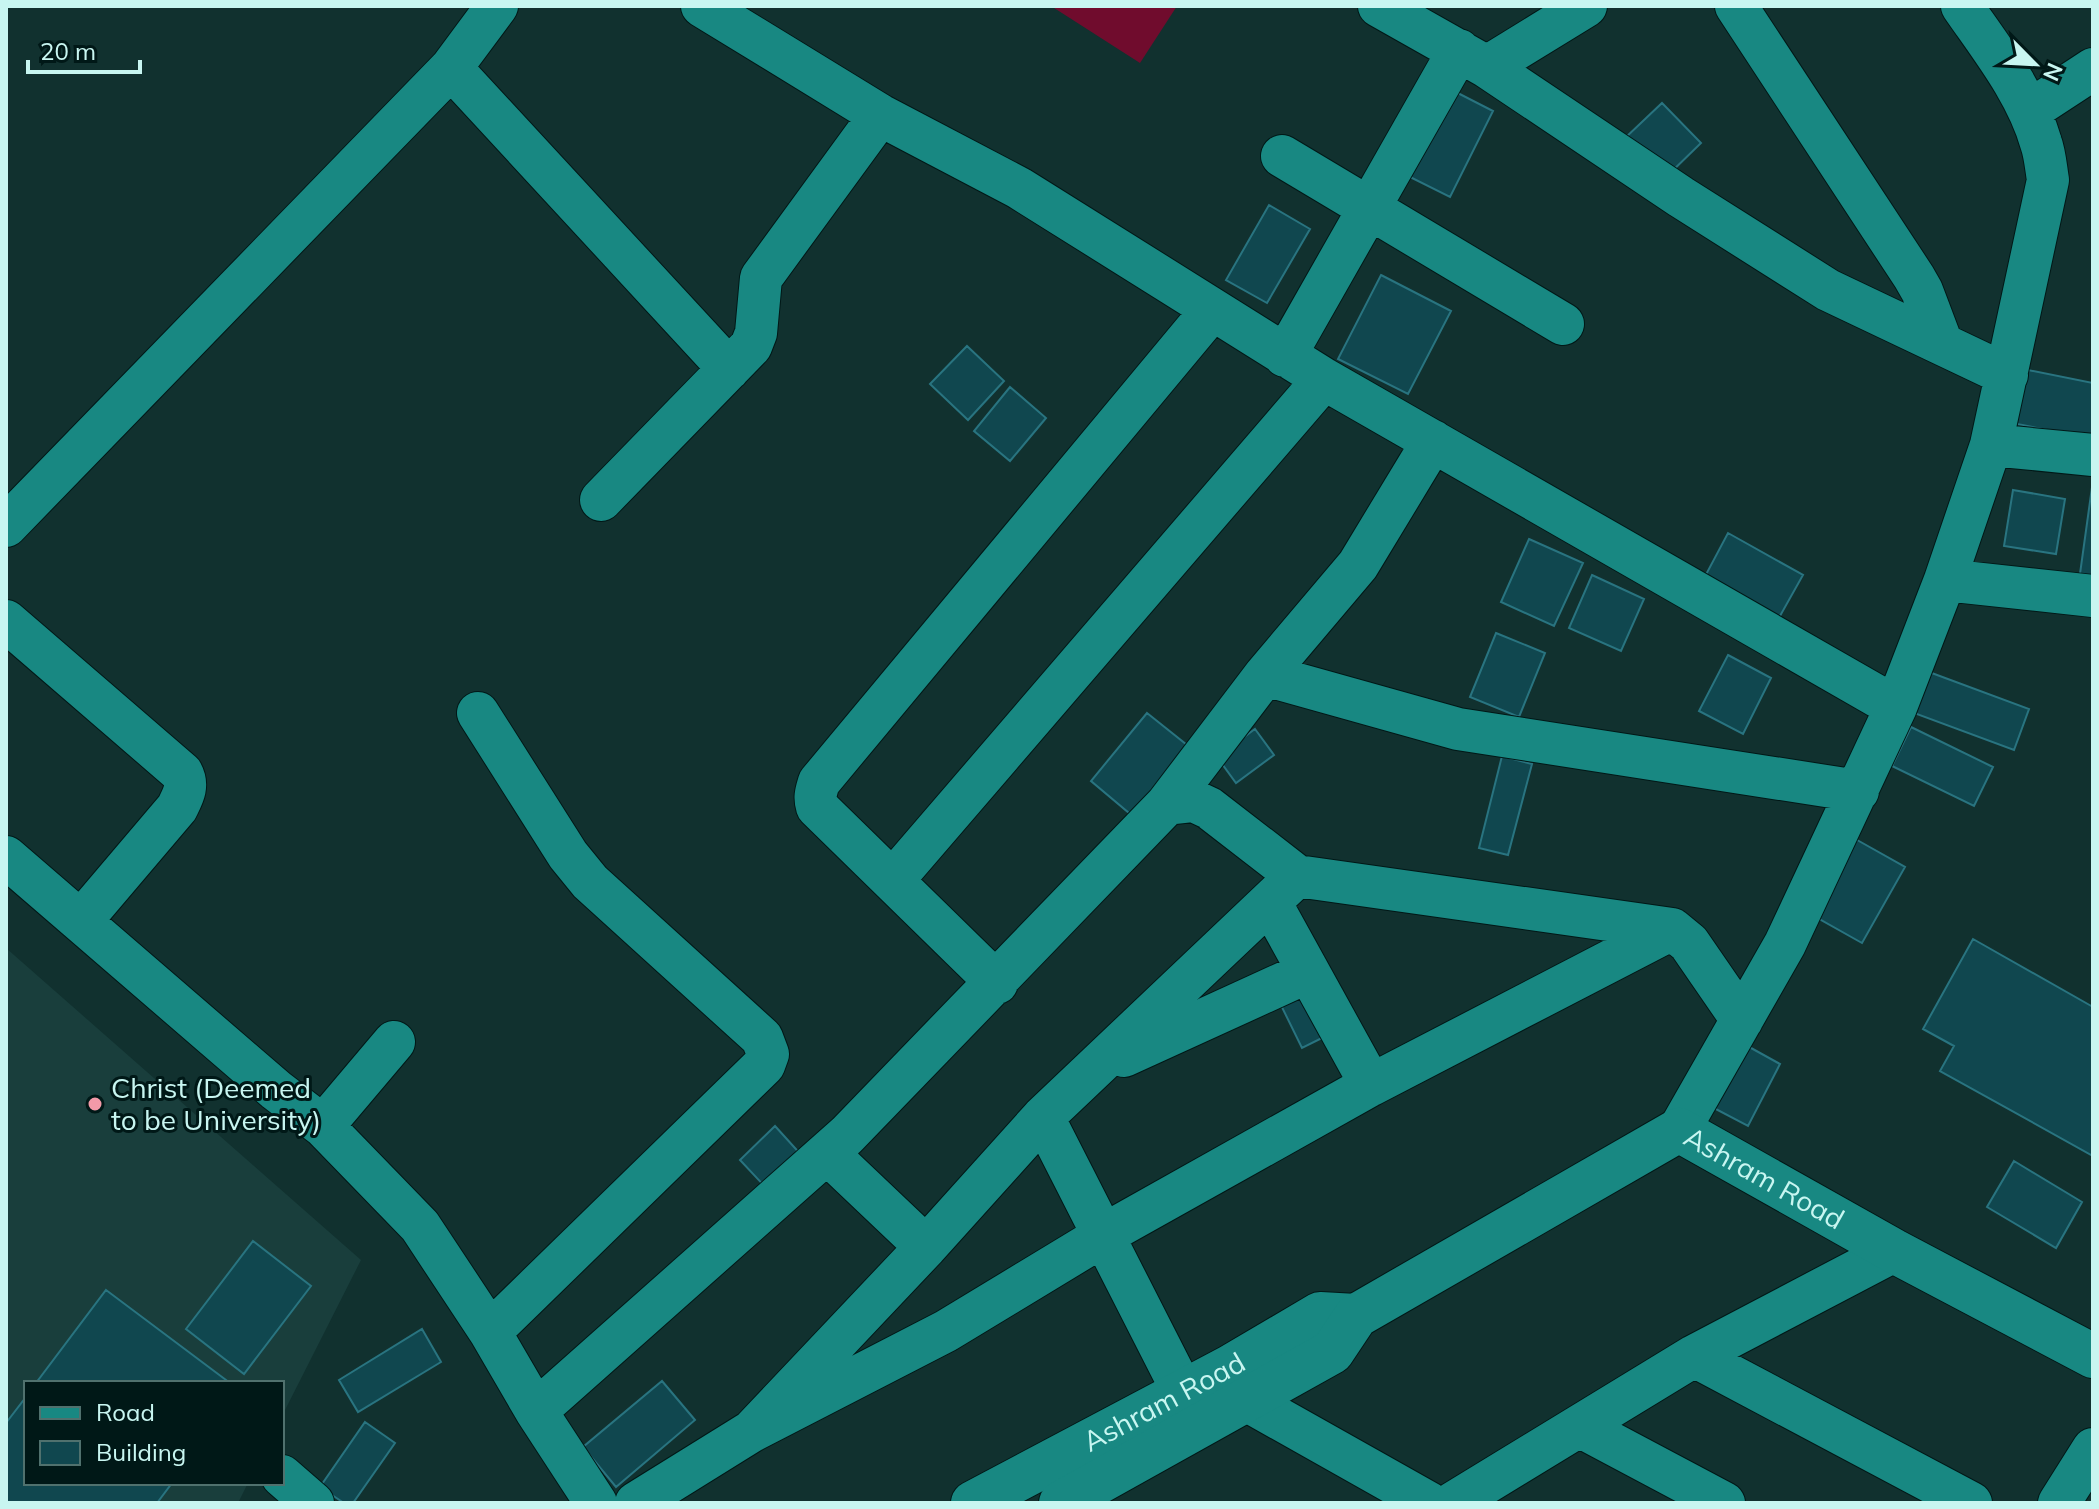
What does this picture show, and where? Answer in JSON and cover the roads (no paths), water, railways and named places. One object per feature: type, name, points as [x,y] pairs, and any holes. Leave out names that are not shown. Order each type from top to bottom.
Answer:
[{"type":"street","points":[[6,526],[451,68],[497,6]]},
{"type":"street","points":[[702,6],[880,115],[1019,188],[1324,379],[1896,707]]},
{"type":"street","points":[[1379,6],[1473,58],[1681,197],[1828,290],[2007,375]]},
{"type":"street","points":[[1285,356],[1369,208],[1473,58],[1586,6]]},
{"type":"street","points":[[1736,6],[1914,277],[1942,344]]},
{"type":"street","points":[[1679,1130],[1785,944],[1858,791],[1896,707],[1945,580],[1991,445],[2048,180],[2042,144],[2029,111],[1962,6]]},
{"type":"street","points":[[451,68],[729,369]]},
{"type":"street","points":[[2029,111],[2093,69]]},
{"type":"street","points":[[601,500],[754,340],[761,278],[880,115]]},
{"type":"street","points":[[1282,156],[1563,324]]},
{"type":"street","points":[[997,983],[817,807],[814,797],[819,782],[1212,310]]},
{"type":"street","points":[[893,880],[1324,379]]},
{"type":"street","points":[[536,1411],[827,1153],[997,983],[1167,804],[1265,675],[1358,565],[1433,441]]},
{"type":"street","points":[[1991,445],[2093,455]]},
{"type":"street","points":[[1945,580],[2093,596]]},
{"type":"street","points":[[6,621],[182,773],[186,780],[185,792],[177,808],[81,921]]},
{"type":"street","points":[[1265,675],[1458,729],[1858,791]]},
{"type":"street","points":[[478,713],[568,855],[590,882],[762,1038],[768,1054],[764,1065],[490,1332]]},
{"type":"street","points":[[1167,804],[1194,801],[1209,808],[1284,889],[1308,972],[1371,1085]]},
{"type":"street","points":[[6,857],[276,1090],[323,1126],[420,1226],[596,1503]]},
{"type":"street","points":[[752,1431],[926,1247],[1043,1117],[1284,889],[1672,929],[1689,943],[1742,1020]]},
{"type":"street","points":[[636,1503],[752,1431],[946,1331],[1104,1236],[1371,1085],[1672,929]]},
{"type":"street","points":[[1093,1071],[1308,972]]},
{"type":"street","points":[[323,1126],[394,1042]]},
{"type":"street","points":[[1043,1117],[1183,1392]]},
{"type":"street","name":"Ashram Road","points":[[1061,1503],[1238,1384],[1320,1314],[1356,1316],[1679,1130],[1894,1251],[2093,1356]]},
{"type":"street","points":[[827,1153],[926,1247]]},
{"type":"street","points":[[1453,1503],[1694,1356],[1894,1251]]},
{"type":"street","points":[[1694,1356],[1971,1503]]},
{"type":"street","points":[[1238,1384],[1429,1503]]},
{"type":"street","name":"Ashram Road","points":[[973,1503],[1183,1392],[1238,1384]]},
{"type":"street","points":[[1579,1426],[1724,1503]]},
{"type":"street","points":[[2059,1503],[2093,1449]]},
{"type":"street","points":[[284,1478],[313,1503]]},
{"type":"place","name":"Christ (Deemed to be University)","points":[[95,1104]]}]
